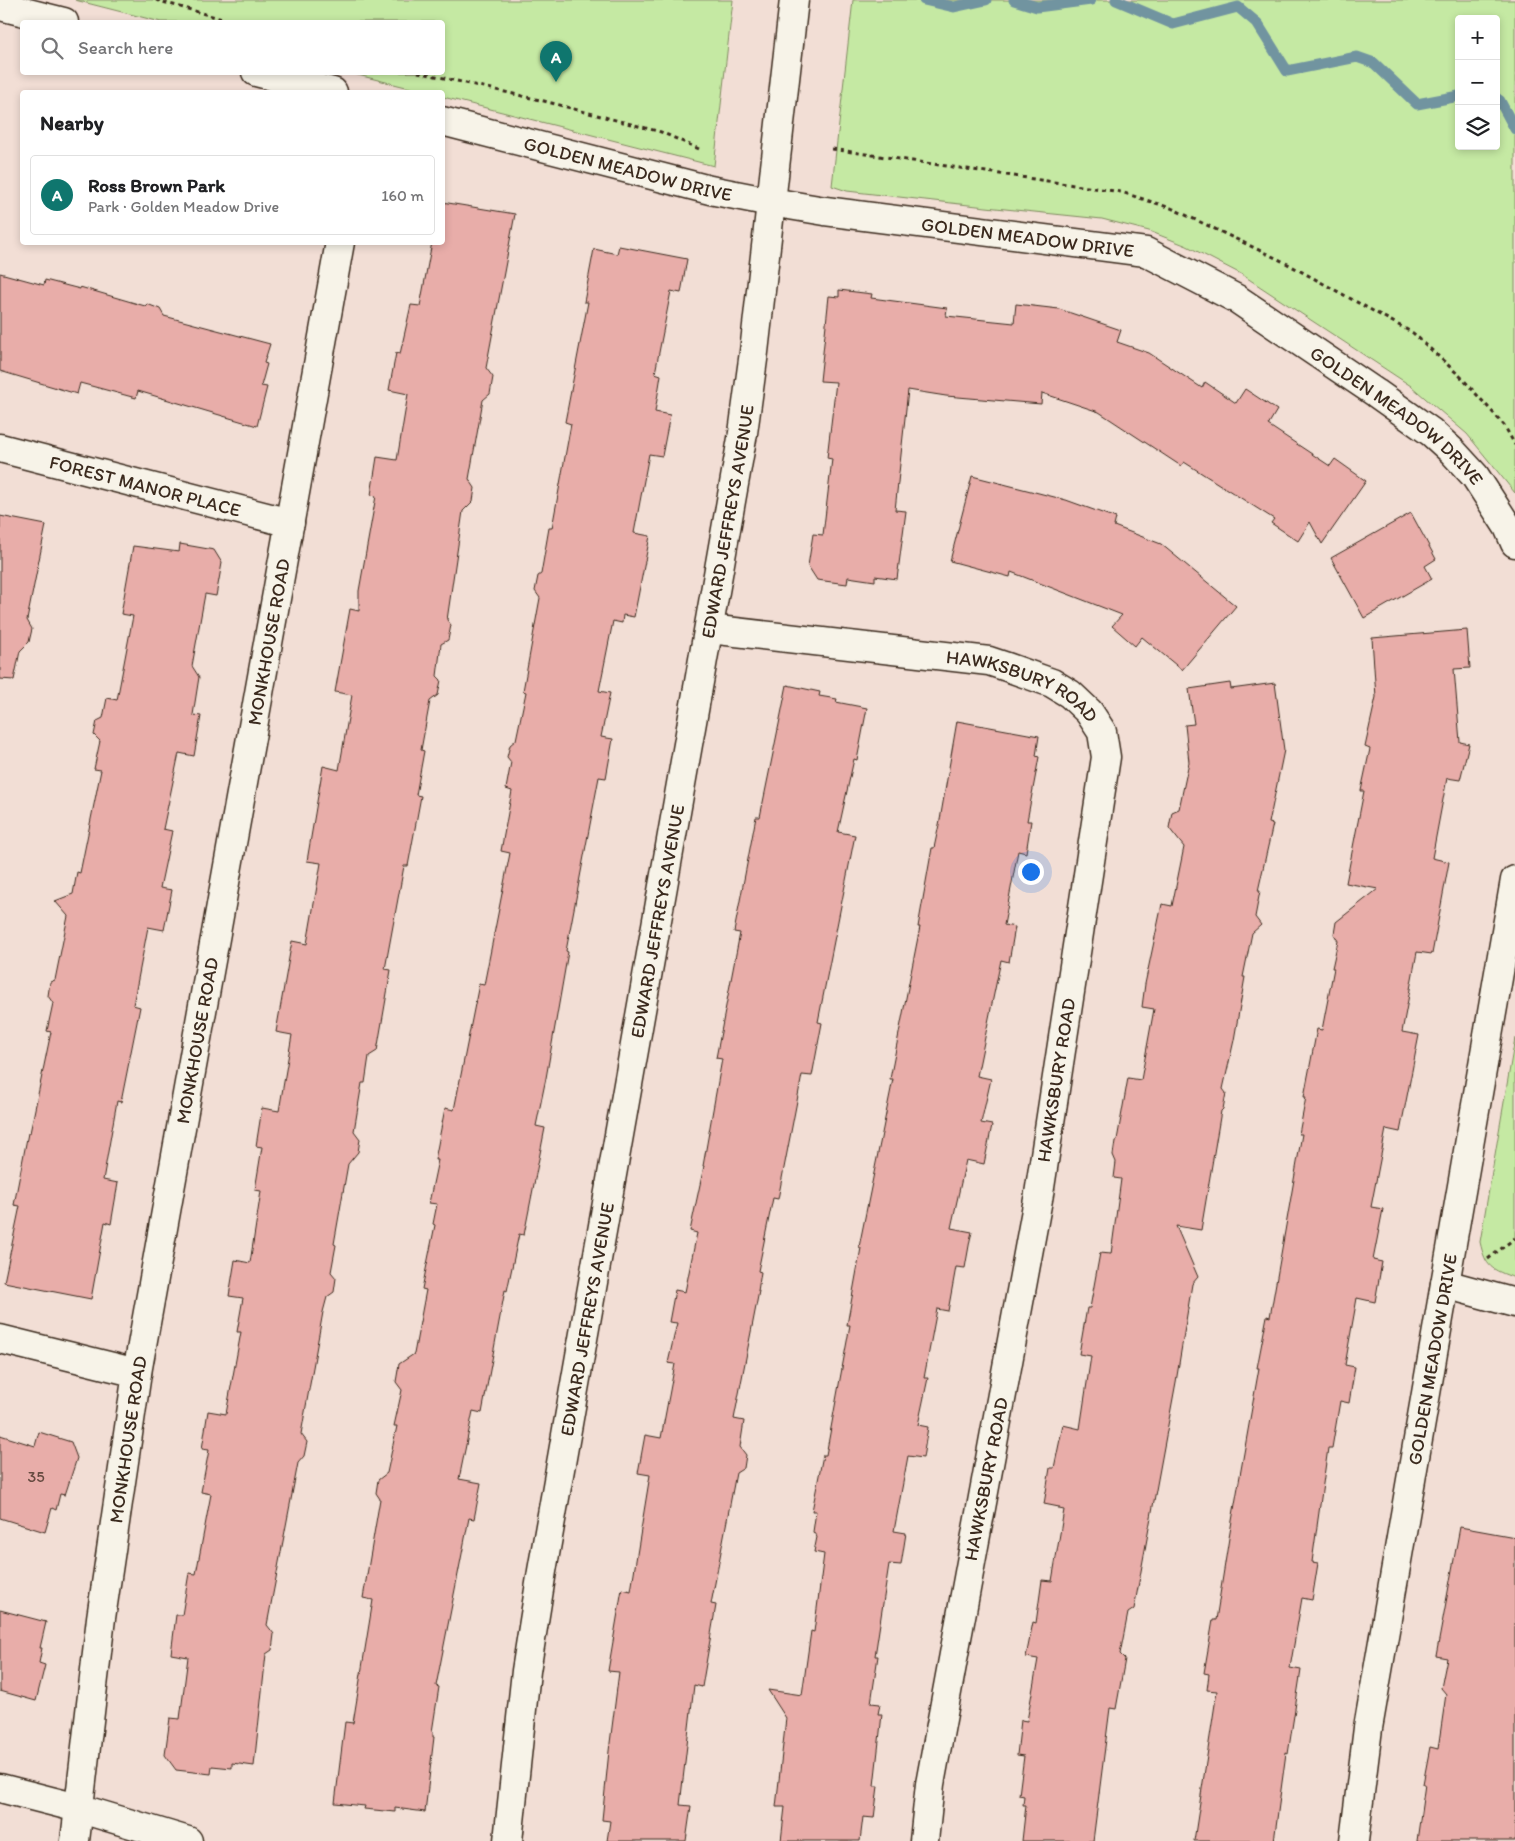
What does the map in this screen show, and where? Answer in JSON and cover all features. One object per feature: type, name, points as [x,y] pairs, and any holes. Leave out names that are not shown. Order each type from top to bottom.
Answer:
[{"type":"street","name":"EDWARD JEFFREYS AVENUE","points":[[508,1841],[526,1671],[542,1570],[743,433],[794,0]]},
{"type":"street","points":[[0,6],[56,20]]},
{"type":"street","points":[[268,75],[325,90]]},
{"type":"street","name":"GOLDEN MEADOW DRIVE","points":[[445,122],[710,190],[771,202],[825,211],[1146,252],[1237,299],[1431,432],[1475,476],[1508,526],[1515,543]]},
{"type":"street","name":"MONKHOUSE ROAD","points":[[75,1841],[102,1609],[137,1373],[339,245]]},
{"type":"street","name":"FOREST MANOR PLACE","points":[[0,448],[290,523]]},
{"type":"street","name":"HAWKSBURY ROAD","points":[[709,630],[989,662],[1052,683],[1070,694],[1089,712],[1102,732],[1106,757],[1039,1194],[930,1784],[924,1841]]},
{"type":"street","name":"GOLDEN MEADOW DRIVE","points":[[1354,1841],[1368,1728],[1515,880]]},
{"type":"street","points":[[1446,1284],[1515,1304]]},
{"type":"street","points":[[0,1339],[137,1373]]},
{"type":"street","points":[[0,1788],[78,1808],[188,1841]]},
{"type":"path","points":[[156,0],[226,20]]},
{"type":"path","points":[[431,75],[544,101],[661,132],[701,150]]},
{"type":"path","points":[[1488,1260],[1515,1238]]},
{"type":"green space","points":[[75,0],[733,0],[714,166],[445,98],[445,90],[418,90],[358,75],[445,75],[445,20],[153,20]]},
{"type":"green space","points":[[853,0],[1515,0],[1515,493],[1467,434],[1411,386],[1241,274],[1187,246],[1149,231],[1102,219],[847,191],[832,186]]},
{"type":"green space","points":[[1515,1038],[1515,1278],[1495,1270],[1487,1262],[1480,1242]]},
{"type":"building","points":[[445,202],[515,214],[486,368],[493,377],[490,394],[483,400],[469,479],[475,488],[473,501],[463,511],[447,620],[451,625],[448,640],[441,644],[437,676],[441,680],[438,695],[430,701],[421,750],[424,751],[416,795],[421,796],[408,866],[404,866],[385,969],[391,970],[377,1051],[369,1056],[365,1083],[362,1083],[354,1131],[360,1139],[358,1152],[348,1164],[334,1244],[336,1245],[331,1272],[336,1278],[334,1292],[327,1297],[323,1312],[301,1434],[307,1442],[304,1456],[298,1463],[267,1625],[274,1634],[272,1650],[266,1654],[254,1766],[232,1763],[232,1768],[212,1766],[211,1774],[176,1770],[165,1755],[170,1718],[180,1719],[188,1657],[171,1654],[176,1615],[182,1615],[189,1573],[196,1574],[211,1494],[201,1492],[209,1450],[202,1449],[208,1411],[226,1414],[241,1332],[237,1332],[243,1298],[229,1296],[235,1260],[250,1263],[261,1191],[255,1190],[262,1147],[256,1146],[262,1108],[279,1111],[292,1035],[276,1032],[292,941],[307,944],[321,863],[307,861],[323,766],[339,770],[352,695],[335,692],[350,609],[359,611],[359,591],[376,496],[371,495],[377,457],[397,460],[408,394],[389,390],[396,353],[400,354],[411,305],[420,306],[431,245],[445,245]]},
{"type":"building","points":[[619,246],[687,259],[681,293],[671,291],[655,373],[661,375],[655,412],[670,415],[662,456],[649,454],[634,533],[650,536],[634,617],[623,615],[622,623],[613,621],[599,691],[610,693],[601,737],[613,739],[606,778],[599,777],[566,951],[568,952],[536,1126],[545,1128],[524,1235],[519,1234],[507,1291],[505,1290],[482,1413],[473,1411],[459,1479],[481,1483],[474,1519],[469,1518],[436,1686],[439,1687],[432,1732],[434,1737],[425,1812],[395,1808],[395,1812],[364,1809],[365,1806],[335,1803],[345,1722],[353,1723],[373,1600],[363,1598],[380,1499],[376,1493],[378,1480],[387,1473],[397,1426],[394,1426],[402,1390],[396,1382],[399,1364],[414,1354],[426,1290],[422,1289],[435,1225],[433,1224],[437,1204],[429,1203],[438,1160],[435,1160],[445,1108],[454,1110],[479,984],[484,985],[510,853],[501,851],[512,791],[506,789],[511,762],[507,757],[510,745],[516,740],[526,692],[523,691],[540,598],[535,591],[538,576],[541,574],[549,528],[552,528],[571,424],[565,422],[588,302],[584,302],[594,249],[617,254]]},
{"type":"building","points":[[0,273],[44,285],[45,280],[80,289],[80,287],[145,306],[147,304],[160,309],[164,316],[270,344],[264,363],[267,364],[261,386],[267,387],[257,426],[138,391],[136,398],[80,383],[77,394],[0,371]]},
{"type":"building","points":[[839,290],[872,294],[871,298],[947,308],[946,316],[1014,323],[1016,304],[1059,309],[1121,330],[1117,342],[1149,353],[1202,388],[1205,382],[1236,403],[1245,389],[1277,410],[1268,425],[1330,466],[1335,459],[1366,481],[1322,544],[1310,522],[1298,541],[1271,523],[1274,519],[1184,462],[1181,466],[1099,412],[1042,393],[1041,404],[946,396],[908,390],[895,510],[906,511],[897,579],[875,576],[875,581],[848,577],[847,584],[817,580],[808,566],[813,534],[823,535],[832,459],[827,458],[836,382],[820,381],[829,296],[839,297]]},
{"type":"building","points":[[972,476],[1066,500],[1116,518],[1114,526],[1161,544],[1236,606],[1182,670],[1142,637],[1135,646],[1112,626],[1122,615],[1011,572],[1010,577],[950,561]]},
{"type":"building","points":[[1411,513],[1436,559],[1425,566],[1432,579],[1364,618],[1331,558]]},
{"type":"building","points":[[0,516],[46,525],[27,620],[32,629],[29,642],[20,651],[14,680],[0,679]]},
{"type":"building","points":[[180,544],[214,550],[222,563],[216,596],[205,594],[192,666],[199,677],[193,715],[201,716],[194,756],[179,753],[163,829],[172,831],[160,888],[172,890],[164,930],[148,927],[133,1005],[140,1007],[121,1102],[117,1101],[103,1180],[118,1183],[111,1224],[105,1222],[91,1299],[4,1282],[20,1206],[14,1205],[51,1032],[47,1031],[53,1003],[48,996],[50,982],[55,980],[68,916],[55,901],[73,894],[77,872],[80,873],[101,770],[94,769],[100,741],[94,735],[97,721],[103,718],[107,698],[117,700],[133,616],[121,614],[133,546],[179,552]]},
{"type":"building","points":[[1467,630],[1470,668],[1454,669],[1460,742],[1469,744],[1460,780],[1447,778],[1432,858],[1449,862],[1432,954],[1417,952],[1402,1032],[1419,1035],[1400,1132],[1386,1129],[1371,1207],[1383,1209],[1373,1260],[1382,1262],[1375,1302],[1357,1298],[1345,1365],[1355,1367],[1349,1403],[1340,1401],[1332,1448],[1328,1448],[1312,1562],[1318,1563],[1312,1600],[1302,1598],[1290,1668],[1301,1670],[1288,1754],[1286,1753],[1274,1841],[1194,1841],[1217,1691],[1207,1690],[1209,1674],[1204,1673],[1213,1620],[1216,1620],[1259,1368],[1257,1368],[1267,1316],[1270,1317],[1302,1134],[1299,1134],[1306,1097],[1304,1097],[1317,1029],[1322,1030],[1334,968],[1332,968],[1338,941],[1334,934],[1336,922],[1378,889],[1346,883],[1364,791],[1361,791],[1370,749],[1365,747],[1376,697],[1372,638]]},
{"type":"building","points":[[1230,683],[1231,689],[1275,683],[1284,750],[1269,823],[1273,824],[1258,891],[1260,891],[1255,917],[1261,925],[1252,933],[1243,977],[1245,977],[1234,1040],[1223,1089],[1226,1093],[1221,1111],[1201,1230],[1176,1226],[1198,1277],[1192,1284],[1134,1609],[1128,1613],[1120,1654],[1125,1659],[1116,1709],[1110,1708],[1093,1841],[1022,1841],[1026,1805],[1023,1805],[1024,1796],[1019,1795],[1024,1756],[1017,1755],[1021,1720],[1027,1721],[1038,1659],[1026,1657],[1033,1622],[1036,1623],[1042,1580],[1052,1581],[1064,1510],[1044,1504],[1050,1468],[1054,1468],[1063,1425],[1080,1429],[1091,1356],[1079,1354],[1087,1308],[1090,1308],[1100,1253],[1111,1254],[1121,1179],[1114,1178],[1116,1162],[1113,1155],[1115,1141],[1117,1140],[1128,1078],[1141,1080],[1154,1009],[1142,1007],[1145,984],[1162,904],[1172,906],[1184,847],[1169,828],[1172,812],[1179,809],[1189,762],[1185,725],[1194,724],[1189,689]]},
{"type":"building","points":[[787,685],[820,692],[819,696],[837,699],[836,702],[867,708],[857,760],[854,759],[838,832],[855,835],[818,1022],[822,1023],[812,1076],[802,1075],[778,1199],[773,1198],[758,1271],[761,1272],[759,1291],[734,1419],[744,1421],[740,1447],[746,1455],[744,1468],[736,1473],[711,1604],[716,1605],[702,1687],[694,1685],[680,1805],[691,1806],[686,1841],[607,1841],[610,1821],[602,1820],[619,1672],[608,1671],[622,1589],[631,1591],[650,1475],[638,1473],[645,1435],[661,1438],[675,1364],[668,1363],[677,1323],[669,1322],[675,1290],[685,1292],[697,1233],[690,1231],[704,1166],[722,1059],[716,1058],[740,933],[734,932],[756,817],[760,817]]},
{"type":"building","points":[[957,721],[1039,736],[1036,756],[1039,757],[1027,821],[1031,821],[1026,853],[1018,851],[1004,925],[1015,927],[1009,962],[1001,960],[977,1076],[991,1079],[981,1123],[992,1125],[984,1164],[966,1160],[951,1228],[972,1232],[965,1268],[956,1267],[948,1311],[937,1309],[924,1378],[928,1378],[918,1425],[928,1427],[923,1458],[908,1456],[894,1531],[906,1533],[901,1565],[889,1564],[875,1656],[878,1656],[871,1703],[880,1704],[878,1714],[882,1714],[874,1786],[878,1786],[874,1818],[863,1817],[860,1841],[781,1841],[785,1807],[776,1807],[786,1718],[768,1690],[802,1695],[811,1631],[814,1632],[824,1554],[814,1552],[817,1537],[813,1532],[816,1511],[812,1511],[823,1455],[826,1455],[850,1325],[847,1325],[861,1248],[859,1247],[893,1079],[890,1079],[920,927],[918,927],[932,848],[934,848],[940,820]]},
{"type":"building","points":[[39,1432],[71,1442],[77,1458],[65,1495],[60,1494],[56,1510],[52,1508],[45,1532],[0,1518],[0,1435],[35,1446]]},
{"type":"building","points":[[1460,1527],[1515,1537],[1515,1841],[1417,1841],[1425,1784],[1423,1784],[1430,1747],[1438,1749],[1446,1694],[1441,1688],[1447,1658],[1436,1656]]},
{"type":"building","points":[[0,1610],[46,1622],[40,1648],[42,1648],[39,1663],[45,1665],[36,1701],[0,1691]]},
{"type":"waterway","points":[[924,0],[954,7],[986,0]]},
{"type":"waterway","points":[[1014,0],[1037,7],[1091,0]]},
{"type":"waterway","points":[[1116,0],[1173,24],[1238,7],[1257,23],[1287,71],[1357,57],[1374,63],[1417,104],[1455,97]]},
{"type":"waterway","points":[[1500,101],[1515,129]]},
{"type":"place","name":"Ross Brown Park","points":[[556,82]]}]
